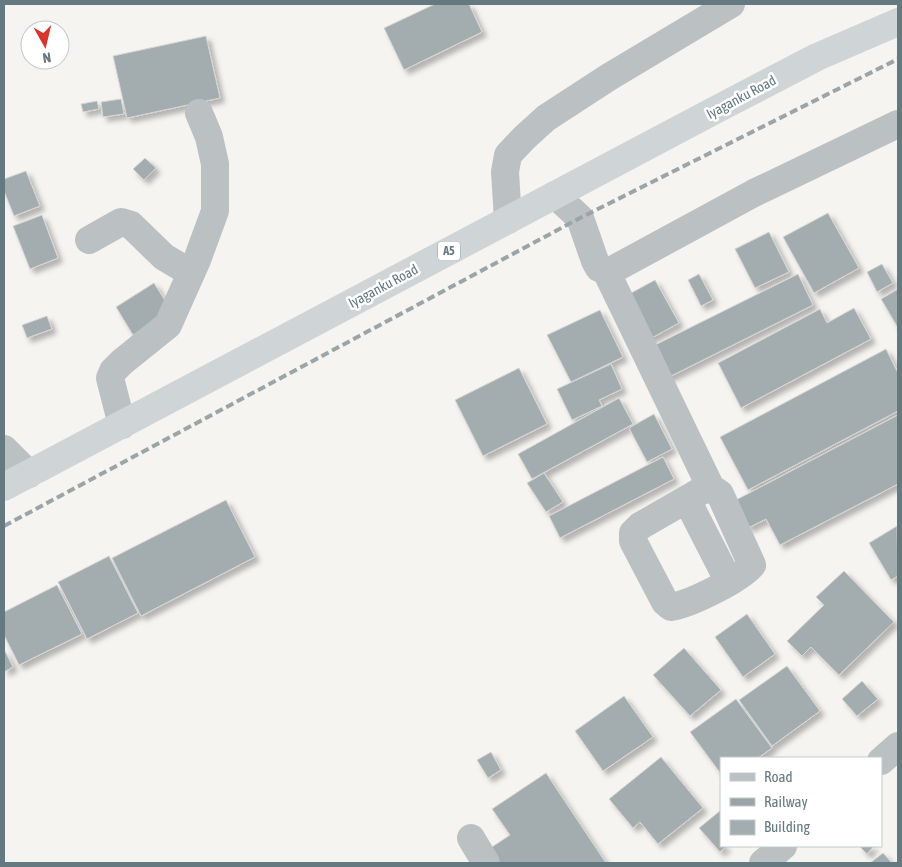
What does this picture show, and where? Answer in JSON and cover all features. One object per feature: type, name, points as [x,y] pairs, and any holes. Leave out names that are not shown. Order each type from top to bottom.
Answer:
[{"type":"highway","name":"Iyaganku Road","points":[[4,488],[817,57],[898,22]]},
{"type":"street","points":[[508,220],[506,172],[508,155],[524,138],[546,118],[609,77],[731,4]]},
{"type":"street","points":[[122,425],[110,378],[113,371],[168,325],[215,211],[215,164],[209,137],[199,113]]},
{"type":"street","points":[[606,271],[614,269],[754,193],[898,124]]},
{"type":"street","points":[[555,195],[580,218],[594,260],[600,268],[606,271],[711,488],[720,494],[752,565],[746,572],[729,582],[682,606],[671,607],[665,602],[633,541],[633,533],[640,526],[701,491],[711,488]]},
{"type":"street","points":[[89,240],[121,222],[131,225],[164,257],[191,273]]},
{"type":"street","points":[[4,448],[29,474]]},
{"type":"street","points":[[687,500],[729,582]]},
{"type":"street","points":[[882,760],[898,746]]},
{"type":"street","points":[[471,838],[486,863]]},
{"type":"street","points":[[763,863],[782,847]]},
{"type":"building","points":[[435,4],[469,4],[482,32],[404,70],[384,28]]},
{"type":"building","points":[[206,36],[220,98],[127,118],[113,56]]},
{"type":"building","points":[[121,99],[124,114],[103,117],[101,102]]},
{"type":"building","points":[[97,101],[99,109],[83,112],[81,104]]},
{"type":"building","points":[[145,158],[156,168],[144,180],[133,169]]},
{"type":"building","points":[[26,171],[40,206],[14,216],[4,191],[4,179]]},
{"type":"building","points":[[828,213],[859,268],[814,293],[783,237]]},
{"type":"building","points":[[42,215],[58,258],[30,269],[13,226]]},
{"type":"building","points":[[769,232],[789,272],[755,288],[735,249]]},
{"type":"building","points":[[882,264],[893,283],[877,292],[867,272]]},
{"type":"building","points":[[699,274],[713,300],[701,306],[688,280]]},
{"type":"building","points":[[798,274],[813,305],[663,380],[647,349]]},
{"type":"building","points":[[655,280],[679,323],[646,341],[622,298]]},
{"type":"building","points":[[154,283],[171,310],[133,335],[116,307]]},
{"type":"building","points":[[898,289],[898,328],[881,299]]},
{"type":"building","points":[[854,308],[871,339],[741,408],[718,363],[820,309],[827,323]]},
{"type":"building","points":[[600,310],[623,357],[571,382],[547,335]]},
{"type":"building","points":[[47,316],[52,329],[27,338],[22,325]]},
{"type":"building","points":[[886,349],[898,373],[898,411],[748,490],[720,437]]},
{"type":"building","points":[[611,364],[622,389],[599,400],[602,406],[572,420],[557,389]]},
{"type":"building","points":[[519,368],[547,424],[483,456],[455,400]]},
{"type":"building","points":[[619,398],[633,424],[532,479],[518,454]]},
{"type":"building","points":[[654,414],[672,449],[647,462],[629,428]]},
{"type":"building","points":[[898,415],[898,484],[780,545],[766,519],[748,528],[734,501]]},
{"type":"building","points":[[663,457],[674,479],[560,538],[549,516]]},
{"type":"building","points":[[544,473],[563,502],[546,512],[527,483]]},
{"type":"building","points":[[226,500],[255,557],[141,616],[112,558]]},
{"type":"building","points":[[897,526],[898,576],[891,580],[869,543]]},
{"type":"building","points":[[109,556],[138,613],[87,639],[58,582]]},
{"type":"building","points":[[844,571],[894,622],[839,675],[811,647],[802,656],[787,641],[824,605],[816,597]]},
{"type":"building","points":[[57,585],[82,634],[19,665],[4,635],[4,612]]},
{"type":"building","points":[[747,614],[775,654],[743,677],[715,637]]},
{"type":"building","points":[[684,648],[721,690],[690,716],[653,675]]},
{"type":"building","points":[[4,649],[13,667],[4,672]]},
{"type":"building","points":[[787,666],[820,711],[772,746],[739,700]]},
{"type":"building","points":[[862,681],[878,699],[857,716],[842,699]]},
{"type":"building","points":[[624,696],[653,737],[603,771],[575,731]]},
{"type":"building","points":[[736,699],[772,748],[759,757],[720,757],[720,773],[690,732]]},
{"type":"building","points":[[491,752],[501,770],[488,778],[477,760]]},
{"type":"building","points":[[661,757],[703,808],[658,844],[640,822],[633,828],[609,799]]},
{"type":"building","points":[[546,773],[606,863],[499,863],[489,849],[510,835],[492,809]]},
{"type":"building","points":[[720,811],[720,847],[726,847],[720,852],[699,828]]},
{"type":"building","points":[[860,847],[873,847],[867,854]]},
{"type":"building","points":[[883,853],[892,863],[870,863]]},
{"type":"railway","points":[[4,526],[580,218],[898,59]]}]
